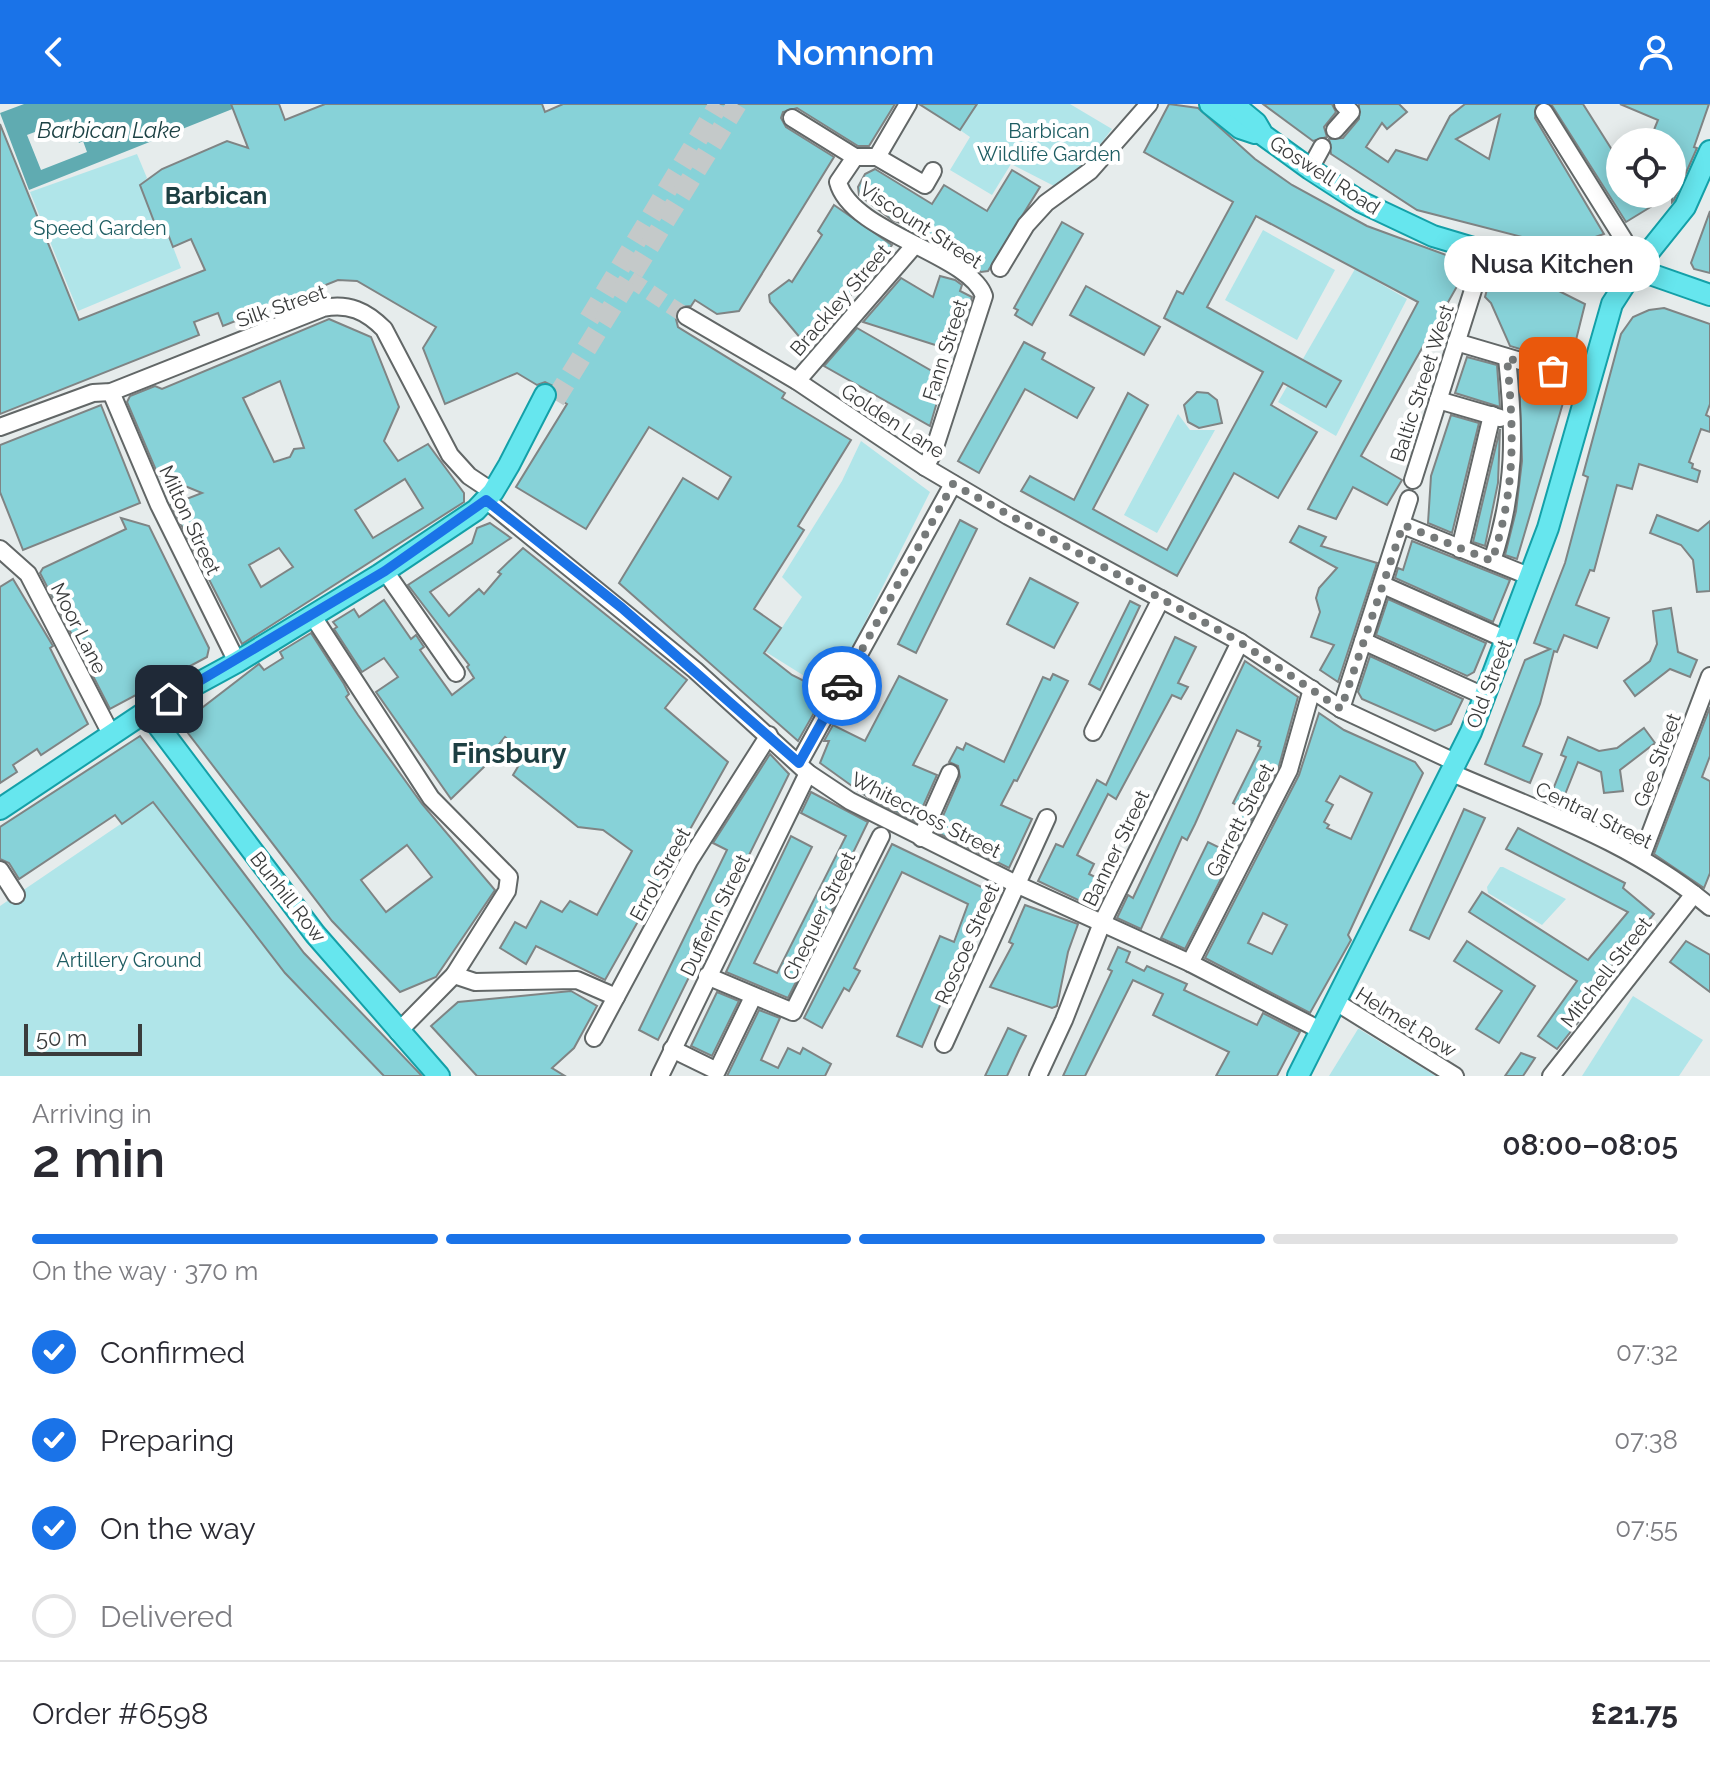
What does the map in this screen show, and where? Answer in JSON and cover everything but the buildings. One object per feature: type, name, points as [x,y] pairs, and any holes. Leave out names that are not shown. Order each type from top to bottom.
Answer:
[{"type":"main road","name":"Goswell Road","points":[[1210,104],[1248,132],[1263,135]]},
{"type":"main road","name":"Goswell Road","points":[[1233,104],[1256,123],[1263,135],[1310,169],[1392,218],[1485,252],[1545,265],[1667,278],[1710,295]]},
{"type":"main road","name":"Old Street","points":[[1298,1076],[1455,768],[1531,577],[1612,304],[1632,273],[1680,214],[1710,151]]},
{"type":"main road","points":[[0,809],[147,711],[237,662],[385,571],[490,496],[547,402]]},
{"type":"main road","name":"Bunhill Row","points":[[147,711],[315,934],[439,1076]]},
{"type":"street","points":[[877,157],[908,104]]},
{"type":"street","points":[[1000,268],[1026,225],[1046,203],[1090,171],[1149,104]]},
{"type":"street","points":[[1335,130],[1351,112],[1343,104]]},
{"type":"street","points":[[1544,112],[1624,240],[1632,273]]},
{"type":"street","points":[[792,118],[855,157],[877,157],[925,185],[933,171]]},
{"type":"street","points":[[1310,169],[1322,147]]},
{"type":"street","name":"Viscount Street","points":[[855,157],[838,182],[843,199],[913,247],[929,251],[982,291]]},
{"type":"street","name":"Brackley Street","points":[[797,381],[913,247]]},
{"type":"street","name":"Baltic Street West","points":[[1413,480],[1485,252]]},
{"type":"street","name":"Fann Street","points":[[925,467],[933,453],[982,291]]},
{"type":"street","name":"Silk Street","points":[[0,427],[93,393],[111,392],[323,308],[350,307],[374,319],[384,329],[450,455],[490,496]]},
{"type":"street","name":"Golden Lane","points":[[686,316],[797,381],[953,484],[1240,642],[1341,709],[1455,768]]},
{"type":"street","points":[[1456,342],[1588,381]]},
{"type":"street","points":[[1492,561],[1511,494],[1514,421],[1507,358]]},
{"type":"street","name":"Milton Street","points":[[111,392],[159,505],[237,662]]},
{"type":"street","points":[[1438,400],[1514,421]]},
{"type":"street","points":[[1460,549],[1492,415]]},
{"type":"street","name":"Dufferin Street","points":[[660,1076],[803,768],[953,484]]},
{"type":"street","name":"Whitecross Street","points":[[490,496],[769,735],[803,768],[850,801],[1016,884],[1190,963],[1322,1031]]},
{"type":"street","points":[[1341,709],[1409,499]]},
{"type":"street","points":[[1403,525],[1531,577]]},
{"type":"street","name":"Moor Lane","points":[[0,549],[18,562],[111,734]]},
{"type":"street","points":[[385,571],[456,673]]},
{"type":"street","points":[[1383,585],[1507,640]]},
{"type":"street","points":[[1093,732],[1161,599]]},
{"type":"street","points":[[312,615],[431,798],[509,877],[507,891],[454,975],[398,1032]]},
{"type":"street","points":[[1363,641],[1484,696]]},
{"type":"street","name":"Banner Street","points":[[1038,1076],[1102,923],[1240,642]]},
{"type":"street","name":"Gee Street","points":[[1641,858],[1710,676]]},
{"type":"street","name":"Garrett Street","points":[[1190,963],[1289,770],[1312,689]]},
{"type":"street","name":"Errol Street","points":[[594,1038],[689,861],[769,735]]},
{"type":"street","name":"Central Street","points":[[1455,768],[1641,858],[1705,900]]},
{"type":"street","points":[[921,838],[950,773]]},
{"type":"street","name":"Roscoe Street","points":[[944,1044],[1047,818]]},
{"type":"street","name":"Chequer Street","points":[[753,997],[793,1012],[881,836]]},
{"type":"street","points":[[0,870],[16,895]]},
{"type":"street","name":"Mitchell Street","points":[[1551,1076],[1609,998],[1705,900]]},
{"type":"street","points":[[454,975],[475,982],[558,977],[577,980],[616,997]]},
{"type":"street","points":[[672,1049],[717,1071],[753,997],[707,976]]},
{"type":"street","name":"Helmet Row","points":[[1336,1002],[1455,1076]]},
{"type":"green space","name":"Barbican Wildlife Garden","points":[[977,104],[1070,104],[1112,129],[1086,163],[1054,186],[1011,164],[992,195],[950,170],[970,137],[960,130]]},
{"type":"green space","name":"Speed Garden","points":[[137,154],[147,178],[140,186],[155,224],[164,223],[181,268],[78,311],[30,192]]},
{"type":"green space","points":[[1263,230],[1335,270],[1297,340],[1225,300]]},
{"type":"green space","points":[[1355,269],[1407,299],[1336,436],[1278,402]]},
{"type":"green space","points":[[1178,414],[1190,430],[1215,430],[1157,533],[1124,515]]},
{"type":"green space","points":[[861,441],[930,492],[830,692],[766,652],[802,597],[782,577],[842,481]]},
{"type":"green space","name":"Artillery Ground","points":[[153,802],[285,973],[385,1076],[0,1076],[0,906]]},
{"type":"green space","points":[[1500,867],[1566,899],[1542,925],[1488,893],[1487,887]]},
{"type":"green space","points":[[1633,996],[1703,1040],[1679,1076],[1582,1076]]},
{"type":"green space","points":[[1359,1029],[1436,1076],[1329,1076]]},
{"type":"water","name":"Barbican Lake","points":[[24,104],[245,104],[29,190],[0,113]],"holes":[[[69,119],[79,143],[83,141],[87,152],[41,170],[27,135]]]},
{"type":"tunnel","points":[[589,319],[719,104]]},
{"type":"tunnel","points":[[555,400],[737,104]]},
{"type":"tunnel","points":[[630,279],[686,316]]},
{"type":"way so far","points":[[842,686],[953,484],[1240,642],[1288,670],[1341,709],[1403,525],[1492,561],[1511,494],[1514,421],[1507,358],[1553,371]]},
{"type":"place","name":"Nusa Kitchen","points":[[1553,371]]},
{"type":"district","name":"Barbican","points":[[216,195]]},
{"type":"district","name":"Finsbury","points":[[509,753]]},
{"type":"route","points":[[169,699],[237,662],[385,571],[476,510],[486,500],[622,608],[799,763],[842,686]]}]
